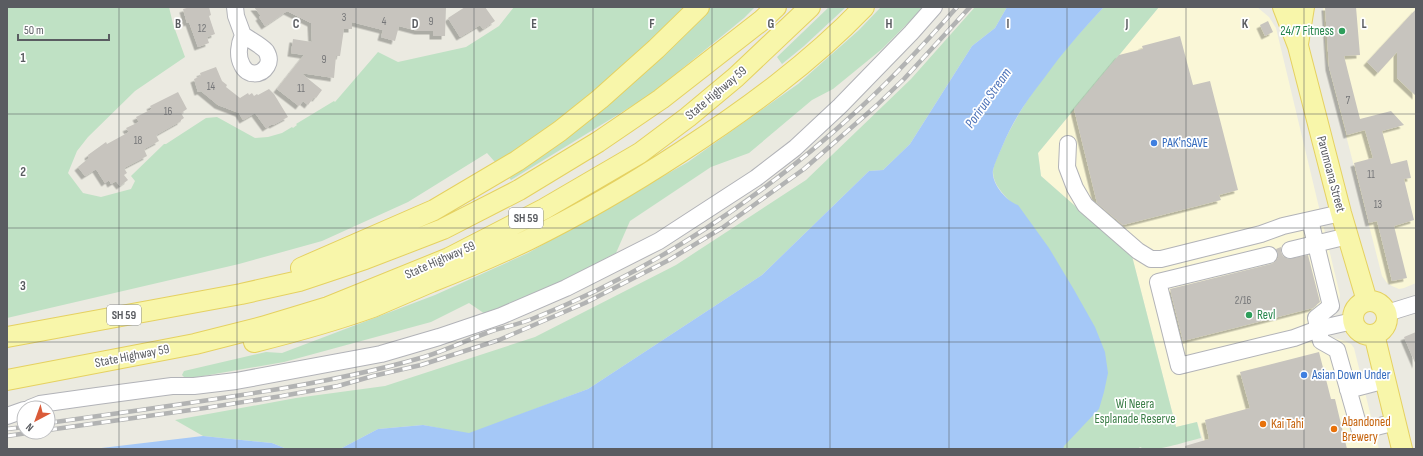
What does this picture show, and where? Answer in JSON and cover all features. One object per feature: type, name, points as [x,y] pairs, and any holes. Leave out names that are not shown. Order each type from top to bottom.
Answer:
[{"type":"main road","points":[[241,294],[434,210],[517,161],[560,131],[600,99],[656,49],[699,7]]},
{"type":"main road","name":"SH 59","points":[[7,337],[241,294],[299,281],[365,259],[443,229],[520,190],[598,142],[661,99],[756,25],[776,7]]},
{"type":"main road","name":"State Highway 59","points":[[7,380],[195,344],[262,327],[328,307],[449,258],[544,209],[640,153],[736,77],[810,7]]},
{"type":"main road","points":[[195,344],[233,348],[324,323],[379,304],[484,261],[529,240],[637,180],[718,128],[760,98],[819,50],[864,7]]},
{"type":"main road","points":[[1275,7],[1282,23],[1298,46]]},
{"type":"main road","name":"Parumoana Street","points":[[1283,7],[1298,46],[1341,212],[1367,301]]},
{"type":"main road","name":"Parumoana Street","points":[[1298,46],[1304,7]]},
{"type":"main road","points":[[1367,301],[1379,303],[1387,313],[1387,320],[1384,329],[1373,335],[1366,335],[1360,332],[1355,327],[1353,321],[1353,314],[1356,308],[1360,303],[1367,301]]},
{"type":"main road","points":[[1373,335],[1386,380],[1402,449]]},
{"type":"street","points":[[235,7],[236,16],[243,35]]},
{"type":"street","points":[[56,402],[172,386],[194,386],[236,381],[374,355],[439,337],[502,316],[566,288],[659,241],[756,178],[795,148],[840,106],[911,33],[934,7]]},
{"type":"street","points":[[1068,144],[1067,166],[1075,188],[1085,205],[1127,243],[1151,259],[1161,259],[1246,238],[1283,226],[1341,212]]},
{"type":"street","points":[[1310,220],[1331,306],[1316,318],[1321,341],[1337,350],[1360,431],[1396,422]]},
{"type":"street","points":[[1290,250],[1348,236]]},
{"type":"street","points":[[1269,255],[1158,282],[1179,366],[1294,338],[1318,329],[1353,321]]},
{"type":"street","points":[[1387,313],[1416,304]]},
{"type":"street","points":[[1348,390],[1386,380]]},
{"type":"shaded area","points":[[1159,7],[1257,7],[1269,17],[1276,28],[1340,295],[1339,302],[1335,309],[1326,315],[1331,337],[1345,341],[1351,344],[1354,348],[1379,449],[1206,449],[1197,422],[1176,427],[1132,256],[1041,176],[1038,153]]},
{"type":"shaded area","points":[[1323,7],[1416,7],[1416,283],[1404,288],[1399,289],[1392,286],[1387,283],[1382,276],[1326,57]]},
{"type":"green space","points":[[7,7],[169,7],[173,24],[185,57],[135,91],[88,137],[77,151],[68,173],[83,193],[101,197],[131,189],[135,181],[131,176],[164,144],[206,118],[217,117],[255,138],[268,137],[282,133],[292,127],[293,128],[297,125],[296,124],[334,101],[335,102],[378,52],[398,62],[466,47],[499,26],[514,7],[755,7],[744,18],[650,95],[511,180],[487,153],[408,202],[322,241],[239,264],[7,318]]},
{"type":"green space","points":[[829,7],[846,7],[782,64],[777,57]]},
{"type":"green space","points":[[881,7],[924,7],[882,49],[833,89],[812,100],[749,153],[711,167],[630,221],[616,253],[511,307],[488,316],[469,303],[431,322],[284,362],[186,379],[182,375],[184,371],[266,352],[282,353],[435,295],[528,253],[688,162],[798,84],[859,30]]},
{"type":"green space","points":[[975,7],[1007,7],[995,28],[972,46],[910,144],[883,170],[869,171],[762,275],[588,389],[469,434],[423,425],[378,429],[340,449],[287,449],[272,443],[203,436],[175,420],[296,398],[385,386],[535,337],[676,265],[806,180],[911,79]]},
{"type":"green space","name":"Wi Neera Esplanade Reserve","points":[[1104,7],[1159,7],[1038,153],[1041,176],[1132,256],[1176,427],[1197,422],[1201,438],[1153,449],[1145,449],[1140,447],[1138,449],[820,449],[1011,203],[1002,193],[993,177],[996,160],[1010,130],[1033,92],[1046,74]]},
{"type":"water","name":"Porirua Stream","points":[[1007,7],[1104,7],[1066,50],[1026,102],[1006,137],[993,170],[994,180],[1000,191],[1009,200],[1018,205],[1049,248],[1095,327],[1105,352],[1108,373],[1099,409],[1064,446],[1063,449],[340,449],[378,429],[423,425],[469,433],[588,389],[762,275],[869,171],[883,170],[910,144],[972,46],[995,28]]},
{"type":"water","points":[[203,436],[272,443],[287,449],[93,449]]},
{"type":"building","points":[[190,7],[209,7],[211,15],[209,16],[215,34],[207,37],[209,43],[198,47],[189,22],[187,23],[183,9]]},
{"type":"building","points":[[254,7],[446,7],[445,36],[433,36],[433,31],[418,31],[399,26],[395,41],[381,37],[383,30],[352,22],[352,29],[344,29],[340,56],[336,56],[334,78],[301,73],[322,90],[308,105],[303,101],[299,106],[277,89],[304,55],[291,53],[293,39],[312,42],[311,23],[287,11],[265,26],[259,17],[261,16]]},
{"type":"building","points":[[465,7],[485,7],[495,21],[483,29],[480,25],[460,37],[448,18]]},
{"type":"building","points":[[1325,7],[1356,7],[1360,55],[1344,56],[1360,119],[1391,111],[1404,125],[1382,131],[1391,164],[1407,160],[1411,178],[1404,179],[1414,220],[1394,226],[1407,278],[1392,281],[1377,221],[1369,223],[1354,163],[1373,158],[1365,130],[1347,135],[1329,67]]},
{"type":"building","points":[[1416,9],[1416,96],[1397,78],[1397,52],[1378,73],[1367,62]]},
{"type":"building","points":[[1268,21],[1273,32],[1265,36],[1260,25]]},
{"type":"building","name":"PAK'nSAVE","points":[[1180,36],[1193,85],[1210,81],[1238,190],[1219,195],[1221,200],[1123,225],[1097,203],[1074,109],[1119,55],[1143,49],[1142,46]]},
{"type":"building","points":[[216,67],[222,81],[227,85],[226,87],[240,98],[248,93],[249,95],[252,93],[254,96],[257,94],[258,95],[269,89],[274,94],[288,117],[266,128],[255,113],[243,120],[239,113],[218,105],[201,91],[198,92],[194,79],[201,76],[200,73]]},
{"type":"building","points":[[178,92],[187,109],[181,113],[184,118],[156,135],[159,141],[144,149],[147,156],[124,168],[127,173],[124,175],[128,180],[120,186],[116,181],[111,184],[109,180],[105,183],[96,169],[85,176],[78,167],[89,158],[88,155],[106,142],[107,144],[129,132],[126,128],[139,122],[136,117],[152,109],[150,106]]},
{"type":"building","points":[[1281,247],[1283,256],[1288,259],[1308,255],[1320,302],[1313,308],[1183,341],[1170,289],[1271,264],[1278,258],[1276,249]]},
{"type":"building","points":[[1416,332],[1416,365],[1404,337]]},
{"type":"building","points":[[1319,352],[1331,399],[1335,399],[1347,449],[1185,449],[1185,446],[1209,439],[1205,420],[1250,408],[1240,372]]},
{"type":"railway","points":[[56,422],[273,390],[374,370],[433,354],[492,331],[532,319],[577,300],[664,254],[746,201],[786,171],[824,140],[886,84],[957,7]]},
{"type":"railway","points":[[56,429],[205,408],[338,386],[421,365],[499,340],[585,303],[669,260],[722,228],[804,169],[876,106],[904,79],[970,7]]},
{"type":"railway","points":[[7,429],[16,428]]},
{"type":"railway","points":[[7,436],[16,435]]},
{"type":"place","name":"24/7 Fitness","points":[[1342,31]]},
{"type":"place","name":"PAK'nSAVE","points":[[1154,143]]},
{"type":"place","name":"Revl","points":[[1249,315]]},
{"type":"place","name":"Asian Down Under","points":[[1304,375]]},
{"type":"place","name":"Kai Tahi","points":[[1263,424]]},
{"type":"place","name":"Abandoned Brewery","points":[[1334,429]]}]
